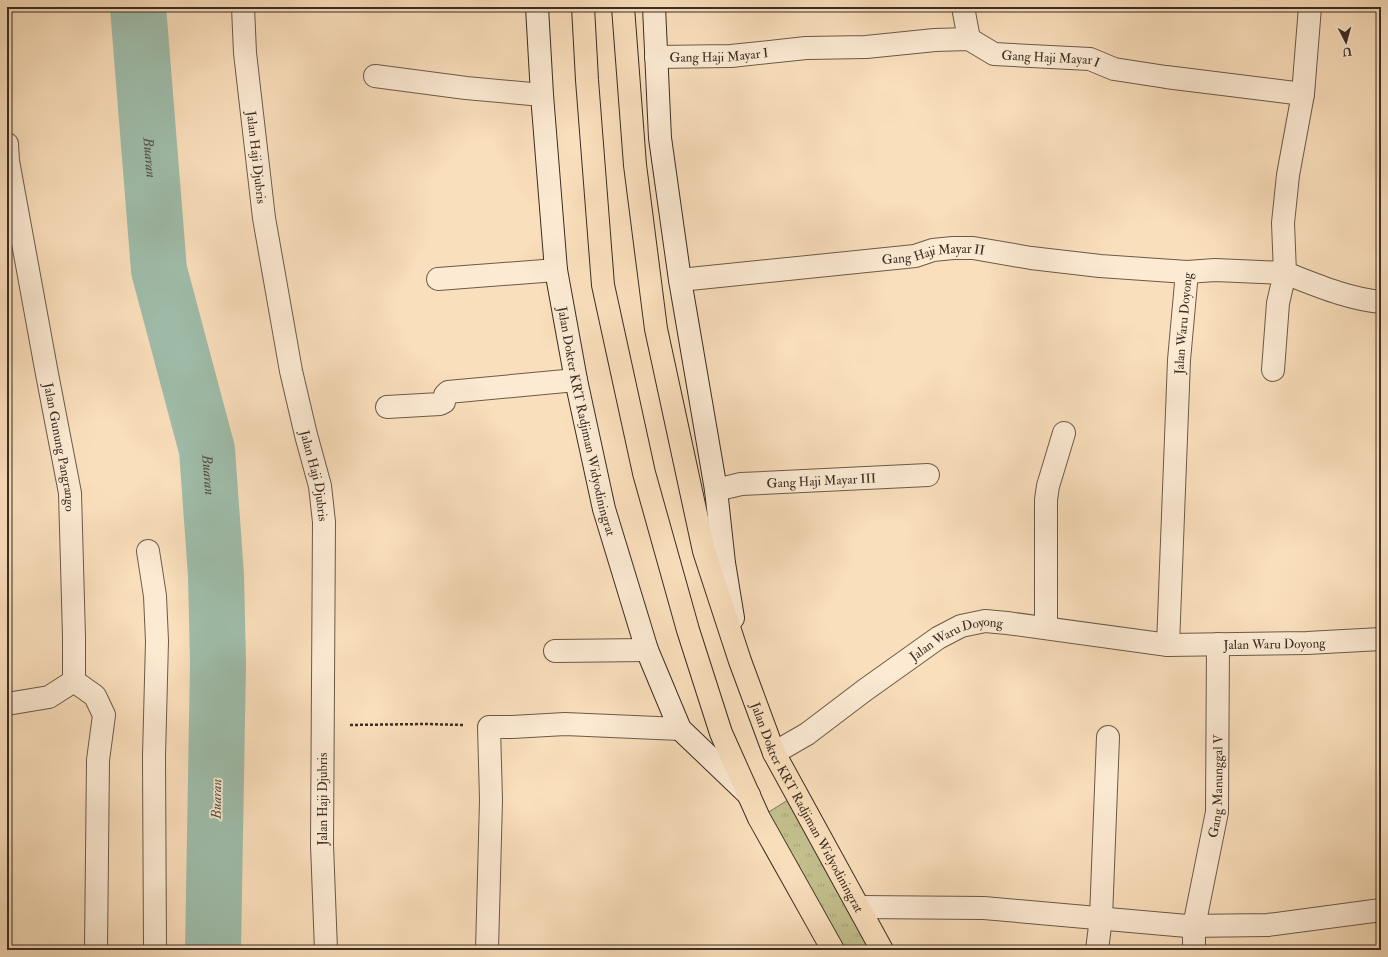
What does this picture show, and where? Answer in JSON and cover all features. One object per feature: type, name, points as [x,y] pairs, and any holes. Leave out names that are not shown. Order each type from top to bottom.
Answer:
[{"type":"main road","name":"Jalan Dokter KRT Radjiman Widyodiningrat","points":[[583,7],[586,80],[603,285],[644,473],[688,630],[721,732],[759,818],[833,950]]},
{"type":"main road","name":"Jalan Dokter KRT Radjiman Widyodiningrat","points":[[623,7],[636,165],[656,329],[701,538],[708,564],[740,661],[774,753],[882,950]]},
{"type":"street","name":"Jalan Haji Djubris","points":[[243,7],[245,53],[264,218],[290,364],[306,435],[320,486],[324,522],[322,845],[326,950]]},
{"type":"street","name":"Jalan Dokter KRT Radjiman Widyodiningrat","points":[[537,7],[542,95],[556,270],[576,380],[604,509],[648,650],[680,729],[748,795]]},
{"type":"street","name":"Jalan Dokter KRT Radjiman Widyodiningrat","points":[[654,7],[660,138],[680,280],[716,490],[724,563],[740,661]]},
{"type":"street","points":[[963,7],[969,39]]},
{"type":"street","points":[[1273,370],[1278,303],[1284,273],[1283,223],[1288,174],[1303,94],[1310,7]]},
{"type":"street","name":"Gang Haji Mayar I","points":[[656,57],[731,56],[806,48],[866,47],[935,40],[969,39],[994,54],[1090,59],[1114,69],[1303,94]]},
{"type":"street","points":[[375,76],[466,88],[542,95]]},
{"type":"street","name":"Jalan Gunung Pangrango","points":[[7,155],[70,493],[74,682]]},
{"type":"street","name":"Gang Haji Mayar II","points":[[680,280],[915,256],[933,250],[953,248],[973,248],[1031,258],[1100,266],[1187,272]]},
{"type":"street","points":[[438,279],[556,270]]},
{"type":"street","name":"Jalan Waru Doyong","points":[[1168,644],[1179,360],[1187,272],[1214,270],[1284,273],[1365,300],[1381,302]]},
{"type":"street","points":[[387,407],[440,404],[444,402],[445,395],[448,392],[576,380]]},
{"type":"street","points":[[1046,628],[1046,500],[1048,486],[1064,433]]},
{"type":"street","name":"Gang Haji Mayar III","points":[[716,490],[741,484],[928,475]]},
{"type":"street","points":[[148,550],[155,596],[157,641],[154,756],[155,950]]},
{"type":"street","name":"Jalan Waru Doyong","points":[[774,753],[807,734],[865,690],[938,638],[961,626],[985,621],[1168,644],[1307,643],[1381,639]]},
{"type":"street","name":"Gang Manunggal V","points":[[1194,950],[1194,926],[1217,812],[1218,644]]},
{"type":"street","points":[[555,651],[648,650]]},
{"type":"street","points":[[7,704],[49,697],[74,682],[95,696],[104,715],[98,760],[96,950]]},
{"type":"street","points":[[487,950],[490,800],[489,727],[565,724],[680,729]]},
{"type":"street","points":[[1097,950],[1101,918],[1108,737]]},
{"type":"street","points":[[858,907],[984,908],[1194,926],[1268,925],[1381,910]]},
{"type":"path","points":[[345,725],[426,724],[489,727]]},
{"type":"green space","points":[[796,795],[882,950],[833,950],[759,818]]},
{"type":"waterway","name":"Buaran","points":[[138,7],[159,270],[207,450],[216,575],[218,663],[213,950]]}]
